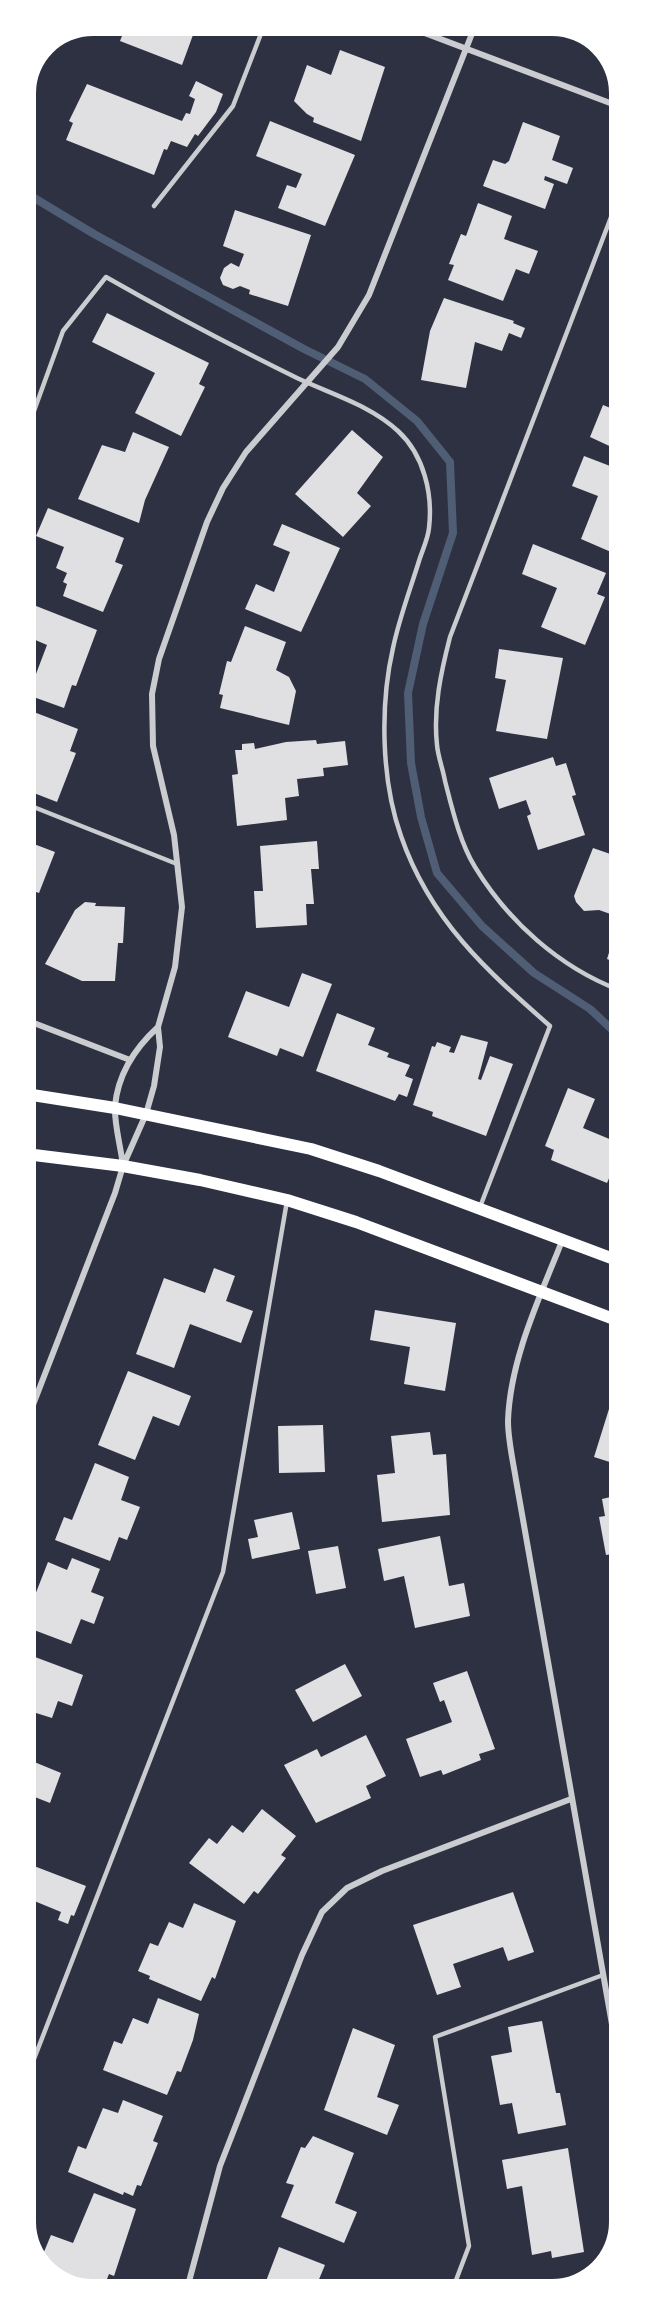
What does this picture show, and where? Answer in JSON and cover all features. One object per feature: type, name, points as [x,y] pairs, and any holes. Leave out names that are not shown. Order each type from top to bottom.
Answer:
[{"type":"main road","points":[[36,1096],[146,1114],[311,1149],[379,1171],[609,1257]]},
{"type":"main road","points":[[36,1155],[123,1166],[200,1180],[287,1200],[356,1222],[609,1317]]},
{"type":"street","points":[[432,36],[609,103]]},
{"type":"street","points":[[36,1398],[115,1194],[123,1166],[146,1114],[160,1047],[158,1027],[177,957],[182,907],[174,835],[153,746],[152,694],[159,659],[207,522],[223,488],[246,452],[338,347],[369,296],[471,36]]},
{"type":"street","points":[[36,1024],[130,1060]]},
{"type":"street","points":[[123,1166],[115,1108],[120,1083],[130,1060],[143,1041],[158,1027]]},
{"type":"street","points":[[562,1241],[542,1291],[518,1365],[508,1421],[518,1492],[609,2009]]},
{"type":"street","points":[[190,2279],[220,2166],[302,1955],[322,1912],[347,1888],[382,1871],[572,1799]]},
{"type":"lane","points":[[154,206],[233,106],[260,36]]},
{"type":"lane","points":[[609,222],[450,637],[437,688],[437,745],[453,812],[474,866],[502,904],[534,938],[571,966],[609,985]]},
{"type":"lane","points":[[36,405],[63,331],[106,277],[203,332],[366,408],[399,431],[420,460],[429,493],[429,529],[393,647],[384,734],[389,784],[400,835],[427,894],[461,942],[497,980],[550,1026],[479,1209]]},
{"type":"lane","points":[[36,808],[177,864]]},
{"type":"lane","points":[[36,2054],[224,1572],[287,1200]]},
{"type":"lane","points":[[456,2279],[469,2246],[435,2037],[603,1976]]},
{"type":"building","points":[[122,36],[193,36],[182,65],[120,41]]},
{"type":"building","points":[[340,50],[385,67],[361,141],[313,122],[314,118],[294,101],[307,65],[331,75]]},
{"type":"building","points":[[196,81],[223,94],[216,112],[198,136],[195,134],[187,147],[171,141],[167,150],[164,149],[154,175],[66,140],[73,123],[69,121],[87,84],[182,121],[186,113],[190,114],[195,99],[189,96]]},
{"type":"building","points":[[270,121],[355,155],[325,226],[278,208],[287,185],[296,188],[302,174],[256,156]]},
{"type":"building","points":[[523,122],[560,136],[552,160],[573,168],[567,184],[545,176],[544,180],[554,184],[545,209],[483,186],[493,160],[505,164],[509,161]]},
{"type":"building","points":[[478,203],[512,216],[504,239],[538,251],[529,274],[516,269],[503,301],[448,280],[454,265],[449,264],[461,234],[466,236]]},
{"type":"building","points":[[235,210],[311,235],[288,306],[249,294],[250,290],[240,286],[233,289],[223,285],[220,278],[224,268],[231,263],[239,267],[244,254],[223,246]]},
{"type":"building","points":[[444,298],[514,321],[513,323],[525,328],[521,338],[509,333],[502,351],[475,342],[466,388],[421,380],[430,331]]},
{"type":"building","points":[[107,313],[209,363],[199,384],[205,387],[181,436],[135,413],[155,373],[92,342]]},
{"type":"building","points":[[603,405],[609,407],[609,446],[590,437]]},
{"type":"building","points":[[352,430],[383,457],[357,493],[371,506],[343,537],[295,494]]},
{"type":"building","points":[[133,432],[169,447],[145,500],[139,523],[78,499],[102,445],[125,452]]},
{"type":"building","points":[[584,456],[609,466],[609,551],[581,539],[598,496],[572,486]]},
{"type":"building","points":[[48,508],[124,538],[115,562],[123,565],[103,612],[63,596],[67,584],[63,582],[67,573],[56,568],[64,547],[36,536]]},
{"type":"building","points":[[282,524],[340,548],[301,632],[245,609],[256,584],[274,592],[290,552],[273,545]]},
{"type":"building","points":[[533,544],[606,573],[597,594],[605,597],[585,645],[541,627],[557,588],[522,574]]},
{"type":"building","points":[[36,606],[97,630],[76,686],[72,685],[64,708],[36,698],[36,674],[47,645],[36,640]]},
{"type":"building","points":[[245,626],[286,642],[276,670],[289,677],[296,691],[289,725],[220,708],[223,695],[219,694],[227,661],[231,662]]},
{"type":"building","points":[[499,649],[563,658],[547,739],[496,731],[506,680],[495,678]]},
{"type":"building","points":[[36,713],[78,729],[70,751],[76,753],[57,802],[36,794]]},
{"type":"building","points":[[316,740],[317,744],[345,741],[348,765],[323,768],[324,776],[297,779],[299,796],[285,798],[287,820],[237,826],[232,775],[238,774],[235,750],[242,750],[242,744],[254,743],[255,749],[286,742]]},
{"type":"building","points":[[553,757],[556,766],[566,763],[576,795],[572,796],[585,835],[538,850],[527,816],[531,814],[526,800],[499,809],[489,778]]},
{"type":"building","points":[[317,841],[319,869],[311,869],[314,904],[306,904],[307,925],[256,928],[254,891],[263,891],[260,846]]},
{"type":"building","points":[[36,845],[55,852],[39,893],[36,892]]},
{"type":"building","points":[[593,848],[609,854],[609,914],[599,910],[584,911],[574,896]]},
{"type":"building","points":[[85,902],[96,903],[95,906],[125,907],[123,943],[118,943],[115,981],[82,981],[45,964],[75,910]]},
{"type":"building","points":[[302,973],[332,984],[303,1057],[280,1048],[277,1056],[228,1037],[246,991],[289,1007]]},
{"type":"building","points":[[337,1013],[375,1028],[368,1045],[389,1053],[387,1057],[410,1065],[405,1076],[413,1079],[407,1097],[399,1094],[395,1101],[316,1071]]},
{"type":"building","points":[[461,1035],[488,1042],[478,1079],[481,1080],[490,1056],[513,1064],[486,1136],[432,1116],[433,1112],[413,1105],[432,1046],[435,1047],[437,1042],[451,1047],[449,1052],[454,1053]]},
{"type":"building","points":[[568,1088],[595,1099],[583,1128],[609,1139],[607,1183],[551,1160],[554,1150],[545,1146]]},
{"type":"building","points":[[214,1268],[235,1276],[226,1301],[253,1311],[241,1343],[190,1324],[174,1368],[136,1354],[164,1278],[205,1293]]},
{"type":"building","points":[[375,1310],[456,1323],[445,1391],[404,1384],[410,1347],[370,1340]]},
{"type":"building","points":[[128,1371],[191,1396],[179,1426],[153,1416],[135,1460],[98,1445]]},
{"type":"building","points":[[609,1409],[609,1462],[594,1457]]},
{"type":"building","points":[[323,1425],[325,1472],[279,1473],[278,1426]]},
{"type":"building","points":[[430,1432],[433,1455],[446,1454],[450,1515],[382,1522],[377,1475],[395,1473],[391,1436]]},
{"type":"building","points":[[95,1463],[129,1477],[121,1500],[140,1507],[127,1540],[119,1537],[110,1561],[55,1540],[64,1517],[72,1520]]},
{"type":"building","points":[[609,1497],[609,1554],[606,1555],[599,1517],[605,1516],[602,1499]]},
{"type":"building","points":[[292,1512],[300,1549],[252,1559],[248,1539],[258,1537],[254,1520]]},
{"type":"building","points":[[440,1536],[449,1586],[464,1583],[470,1616],[415,1628],[404,1576],[384,1581],[378,1549]]},
{"type":"building","points":[[338,1546],[346,1588],[316,1594],[308,1551]]},
{"type":"building","points":[[72,1558],[100,1569],[91,1592],[104,1597],[94,1624],[81,1619],[71,1644],[36,1631],[36,1593],[48,1562],[67,1570]]},
{"type":"building","points":[[36,1657],[83,1675],[72,1706],[58,1701],[52,1718],[36,1713]]},
{"type":"building","points":[[345,1664],[362,1696],[313,1722],[295,1690]]},
{"type":"building","points":[[467,1671],[495,1749],[479,1754],[481,1760],[443,1775],[441,1770],[420,1777],[406,1739],[452,1722],[444,1700],[440,1702],[433,1683]]},
{"type":"building","points":[[366,1735],[386,1776],[366,1786],[371,1798],[316,1823],[284,1765],[317,1749],[321,1757]]},
{"type":"building","points":[[36,1763],[61,1773],[50,1803],[36,1798]]},
{"type":"building","points":[[262,1809],[296,1836],[281,1855],[286,1858],[258,1894],[254,1891],[244,1904],[189,1863],[209,1838],[217,1844],[232,1825],[243,1833]]},
{"type":"building","points":[[36,1867],[86,1886],[74,1916],[71,1915],[68,1924],[58,1920],[61,1912],[36,1902]]},
{"type":"building","points":[[513,1892],[534,1952],[508,1961],[503,1947],[453,1964],[461,1987],[437,1995],[413,1925]]},
{"type":"building","points":[[194,1903],[236,1921],[215,1979],[212,1977],[201,2001],[149,1979],[150,1976],[138,1971],[150,1943],[158,1946],[169,1922],[183,1928]]},
{"type":"building","points":[[158,1998],[199,2014],[193,2040],[181,2072],[177,2071],[167,2095],[103,2070],[114,2041],[122,2044],[133,2018],[148,2024]]},
{"type":"building","points":[[542,2021],[556,2093],[560,2093],[566,2125],[518,2134],[512,2103],[500,2105],[491,2056],[512,2052],[508,2027]]},
{"type":"building","points":[[353,2028],[395,2045],[377,2097],[399,2105],[387,2135],[324,2110]]},
{"type":"building","points":[[123,2100],[163,2116],[153,2141],[158,2143],[141,2186],[137,2185],[133,2196],[124,2192],[123,2195],[68,2172],[78,2146],[86,2149],[103,2108],[118,2113]]},
{"type":"building","points":[[313,2136],[354,2153],[335,2203],[357,2212],[344,2243],[281,2217],[294,2185],[286,2183],[301,2147],[305,2148]]},
{"type":"building","points":[[568,2148],[584,2252],[552,2258],[551,2251],[532,2255],[522,2186],[507,2189],[502,2160]]},
{"type":"building","points":[[94,2193],[136,2209],[114,2276],[109,2274],[107,2279],[90,2279],[71,2275],[56,2265],[44,2251],[51,2235],[73,2243]]},
{"type":"building","points":[[279,2247],[325,2265],[319,2279],[267,2279]]},
{"type":"waterway","points":[[36,199],[94,234],[304,349],[365,379],[417,421],[450,462],[453,533],[423,624],[408,693],[411,763],[421,817],[437,873],[482,926],[534,973],[590,1009],[609,1027]]}]
